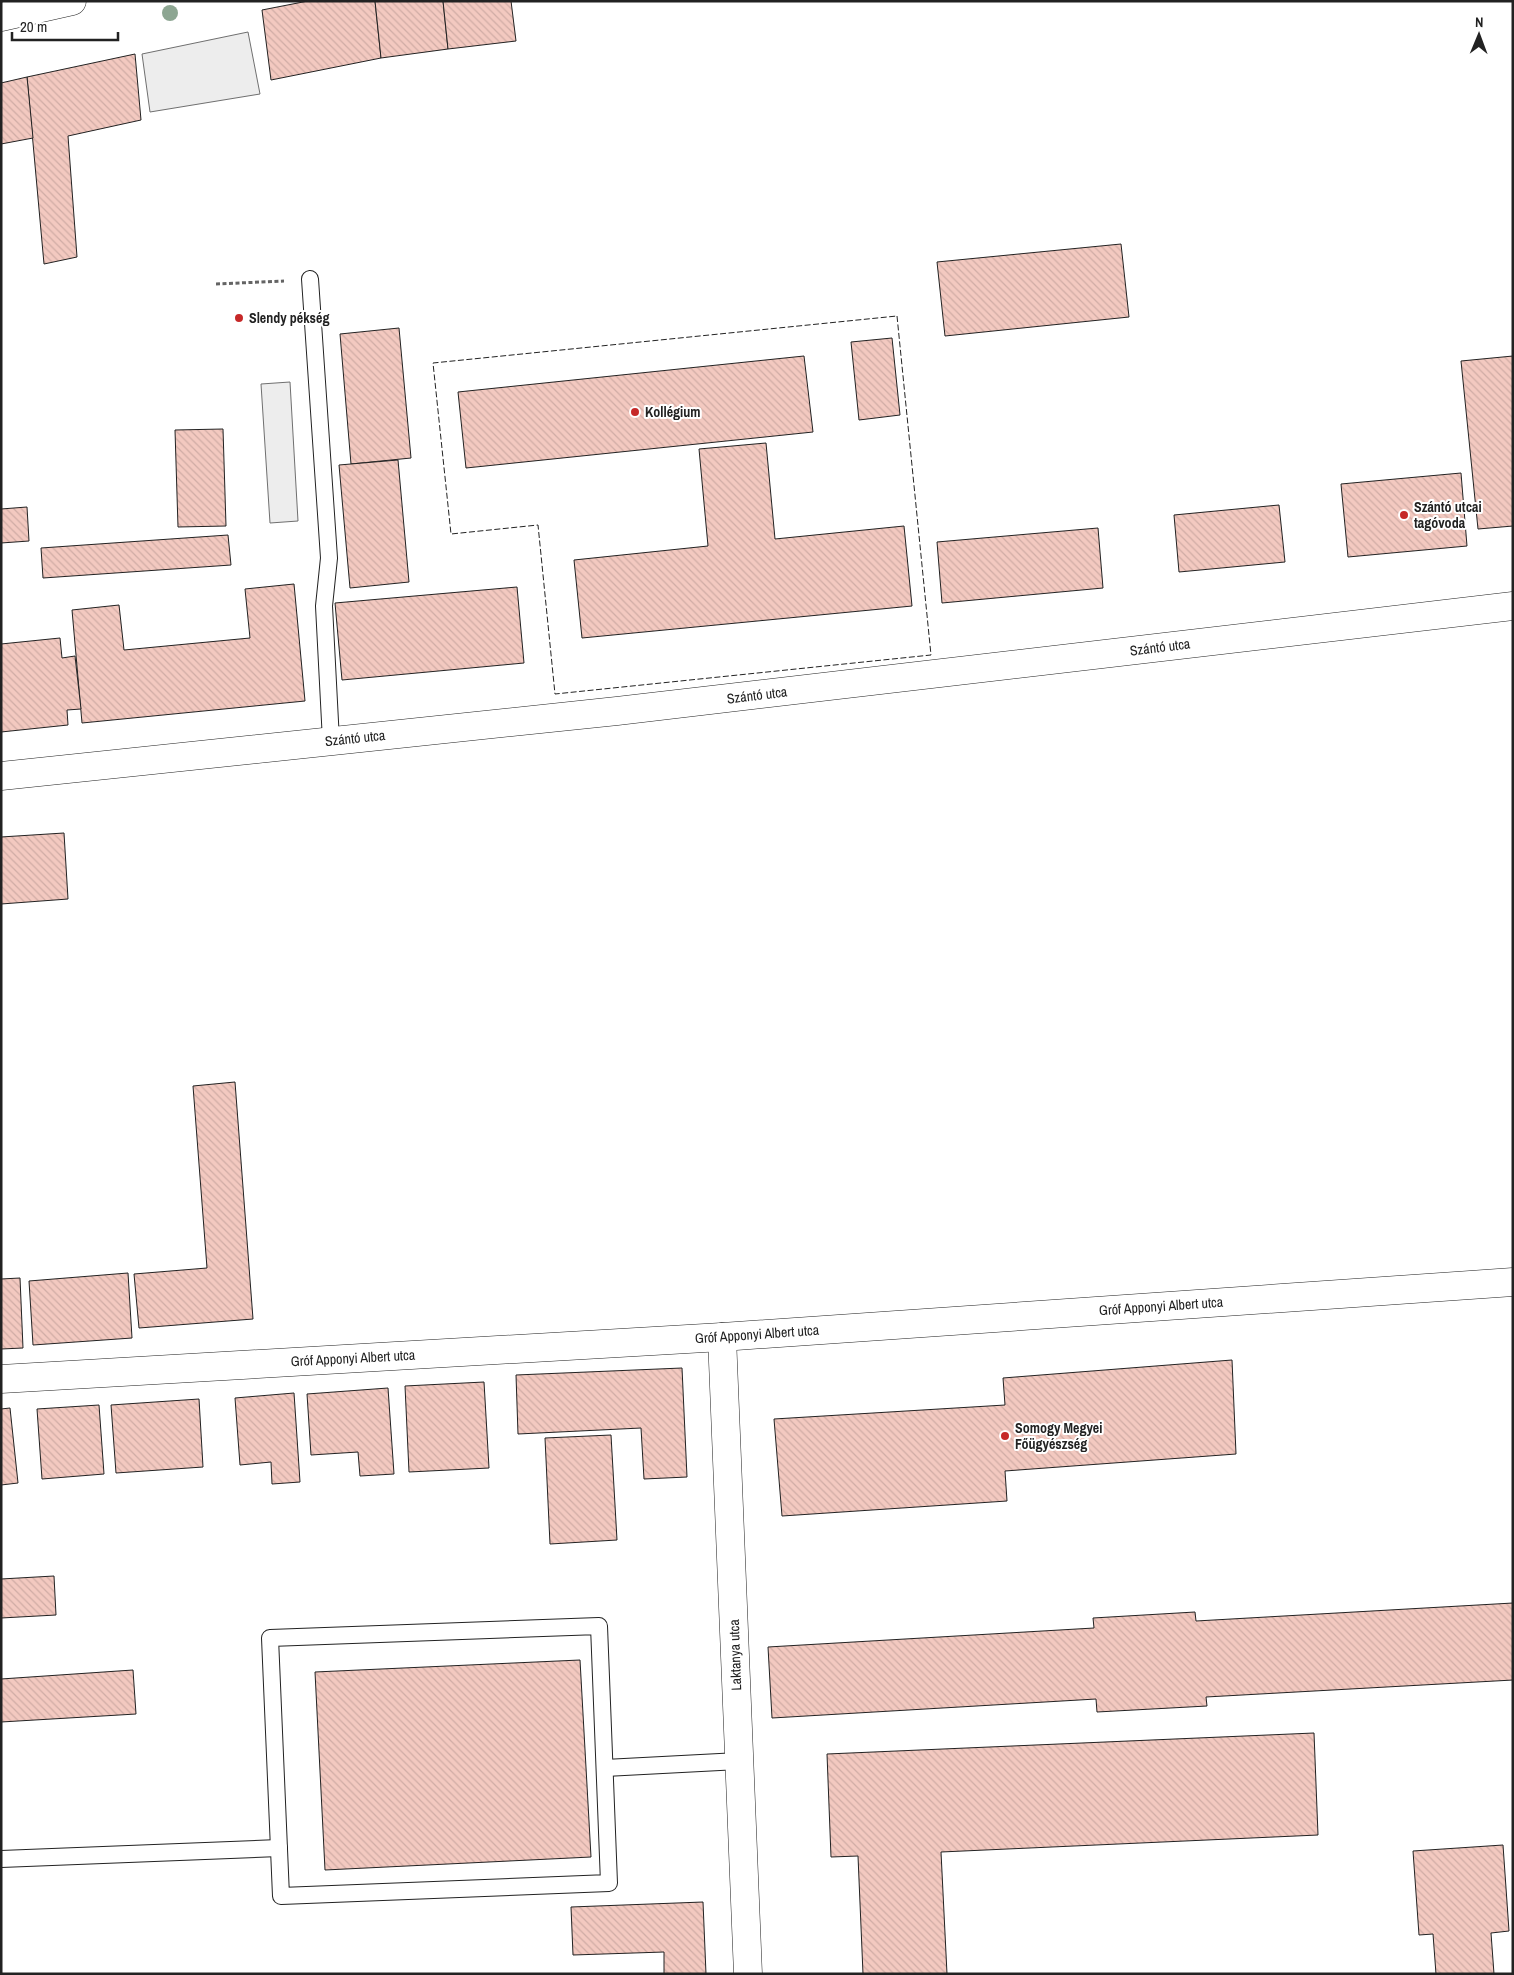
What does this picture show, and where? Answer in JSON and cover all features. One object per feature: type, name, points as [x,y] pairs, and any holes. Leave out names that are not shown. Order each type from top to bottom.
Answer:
[{"type":"street","points":[[1,17],[72,1]]},
{"type":"street","name":"Szántó utca","points":[[1,776],[616,711],[1513,606]]},
{"type":"street","name":"Gróf Apponyi Albert utca","points":[[1,1379],[722,1337],[1513,1282]]},
{"type":"street","name":"Laktanya utca","points":[[722,1337],[748,1974]]},
{"type":"lane","points":[[310,279],[329,558],[324,606],[331,741]]},
{"type":"lane","points":[[599,1626],[609,1883],[281,1896],[279,1848],[270,1638],[599,1626]]},
{"type":"lane","points":[[605,1768],[739,1761]]},
{"type":"lane","points":[[1,1859],[279,1848]]},
{"type":"path","points":[[216,284],[310,279]]},
{"type":"shaded area","points":[[248,32],[260,94],[150,112],[142,54]]},
{"type":"shaded area","points":[[290,382],[298,521],[270,523],[261,384]]},
{"type":"building","points":[[308,1],[375,1],[381,58],[271,80],[262,10]]},
{"type":"building","points":[[375,1],[443,1],[448,49],[381,58]]},
{"type":"building","points":[[443,1],[511,1],[516,41],[448,49]]},
{"type":"building","points":[[135,54],[141,120],[68,136],[77,257],[44,264],[27,77]]},
{"type":"building","points":[[27,77],[33,138],[1,144],[1,83]]},
{"type":"building","points":[[1121,244],[1129,317],[945,336],[937,262]]},
{"type":"building","points":[[399,328],[411,458],[351,464],[340,334]]},
{"type":"building","points":[[892,338],[900,415],[859,420],[851,342]]},
{"type":"building","name":"Kollégium","points":[[804,356],[813,432],[466,468],[458,392]]},
{"type":"building","points":[[1513,356],[1513,526],[1478,529],[1461,361]]},
{"type":"building","points":[[223,429],[226,526],[178,527],[175,430]]},
{"type":"building","points":[[766,443],[775,539],[904,526],[912,606],[582,638],[574,560],[708,546],[699,449]]},
{"type":"building","points":[[398,460],[409,582],[350,588],[339,465]]},
{"type":"building","name":"Szántó utcai tagóvoda","points":[[1461,473],[1467,546],[1348,557],[1341,484]]},
{"type":"building","points":[[1279,505],[1285,562],[1179,572],[1174,515]]},
{"type":"building","points":[[27,507],[29,541],[1,543],[1,509]]},
{"type":"building","points":[[1098,528],[1103,588],[942,603],[937,542]]},
{"type":"building","points":[[228,535],[231,565],[43,578],[41,548]]},
{"type":"building","points":[[294,584],[305,701],[82,723],[72,610],[119,605],[124,650],[250,638],[245,589]]},
{"type":"building","points":[[517,587],[524,663],[342,680],[335,603]]},
{"type":"building","points":[[60,638],[62,658],[75,656],[81,709],[67,710],[68,725],[1,732],[1,644]]},
{"type":"building","points":[[64,833],[68,899],[1,904],[1,837]]},
{"type":"building","points":[[235,1082],[253,1319],[139,1328],[134,1274],[207,1268],[193,1086]]},
{"type":"building","points":[[128,1273],[132,1338],[33,1345],[29,1281]]},
{"type":"building","points":[[20,1278],[23,1348],[1,1349],[1,1279]]},
{"type":"building","name":"Somogy Megyei Főügyészség","points":[[1232,1360],[1236,1454],[1005,1471],[1007,1501],[782,1516],[774,1419],[1005,1405],[1003,1378]]},
{"type":"building","points":[[682,1368],[687,1477],[644,1479],[641,1428],[518,1434],[516,1375]]},
{"type":"building","points":[[484,1382],[489,1468],[409,1472],[405,1386]]},
{"type":"building","points":[[388,1388],[394,1474],[360,1476],[358,1452],[311,1455],[307,1394]]},
{"type":"building","points":[[294,1393],[300,1482],[272,1484],[271,1462],[240,1465],[235,1398]]},
{"type":"building","points":[[199,1399],[203,1467],[116,1473],[111,1405]]},
{"type":"building","points":[[99,1405],[104,1474],[42,1479],[37,1409]]},
{"type":"building","points":[[10,1408],[18,1483],[1,1485],[1,1409]]},
{"type":"building","points":[[611,1435],[617,1540],[550,1544],[545,1438]]},
{"type":"building","points":[[54,1576],[56,1615],[1,1618],[1,1579]]},
{"type":"building","points":[[1513,1603],[1513,1680],[1206,1697],[1207,1706],[1097,1712],[1096,1699],[772,1718],[768,1647],[1094,1628],[1093,1618],[1195,1612],[1196,1621]]},
{"type":"building","points":[[580,1660],[591,1857],[325,1870],[315,1672]]},
{"type":"building","points":[[133,1670],[136,1714],[1,1722],[1,1679]]},
{"type":"building","points":[[1314,1733],[1318,1835],[941,1852],[947,1974],[863,1974],[858,1856],[831,1857],[827,1754]]},
{"type":"building","points":[[1503,1845],[1509,1931],[1491,1933],[1494,1974],[1436,1974],[1433,1934],[1419,1935],[1413,1851]]},
{"type":"building","points":[[703,1902],[706,1974],[664,1974],[664,1952],[573,1955],[571,1907]]},
{"type":"fence","points":[[897,316],[931,655],[555,694],[538,525],[451,534],[433,363],[897,316]]},
{"type":"place","name":"Slendy pékség","points":[[239,318]]},
{"type":"place","name":"Kollégium","points":[[635,412]]},
{"type":"place","name":"Szántó utcai tagóvoda","points":[[1404,515]]},
{"type":"place","name":"Somogy Megyei Főügyészség","points":[[1005,1436]]}]
